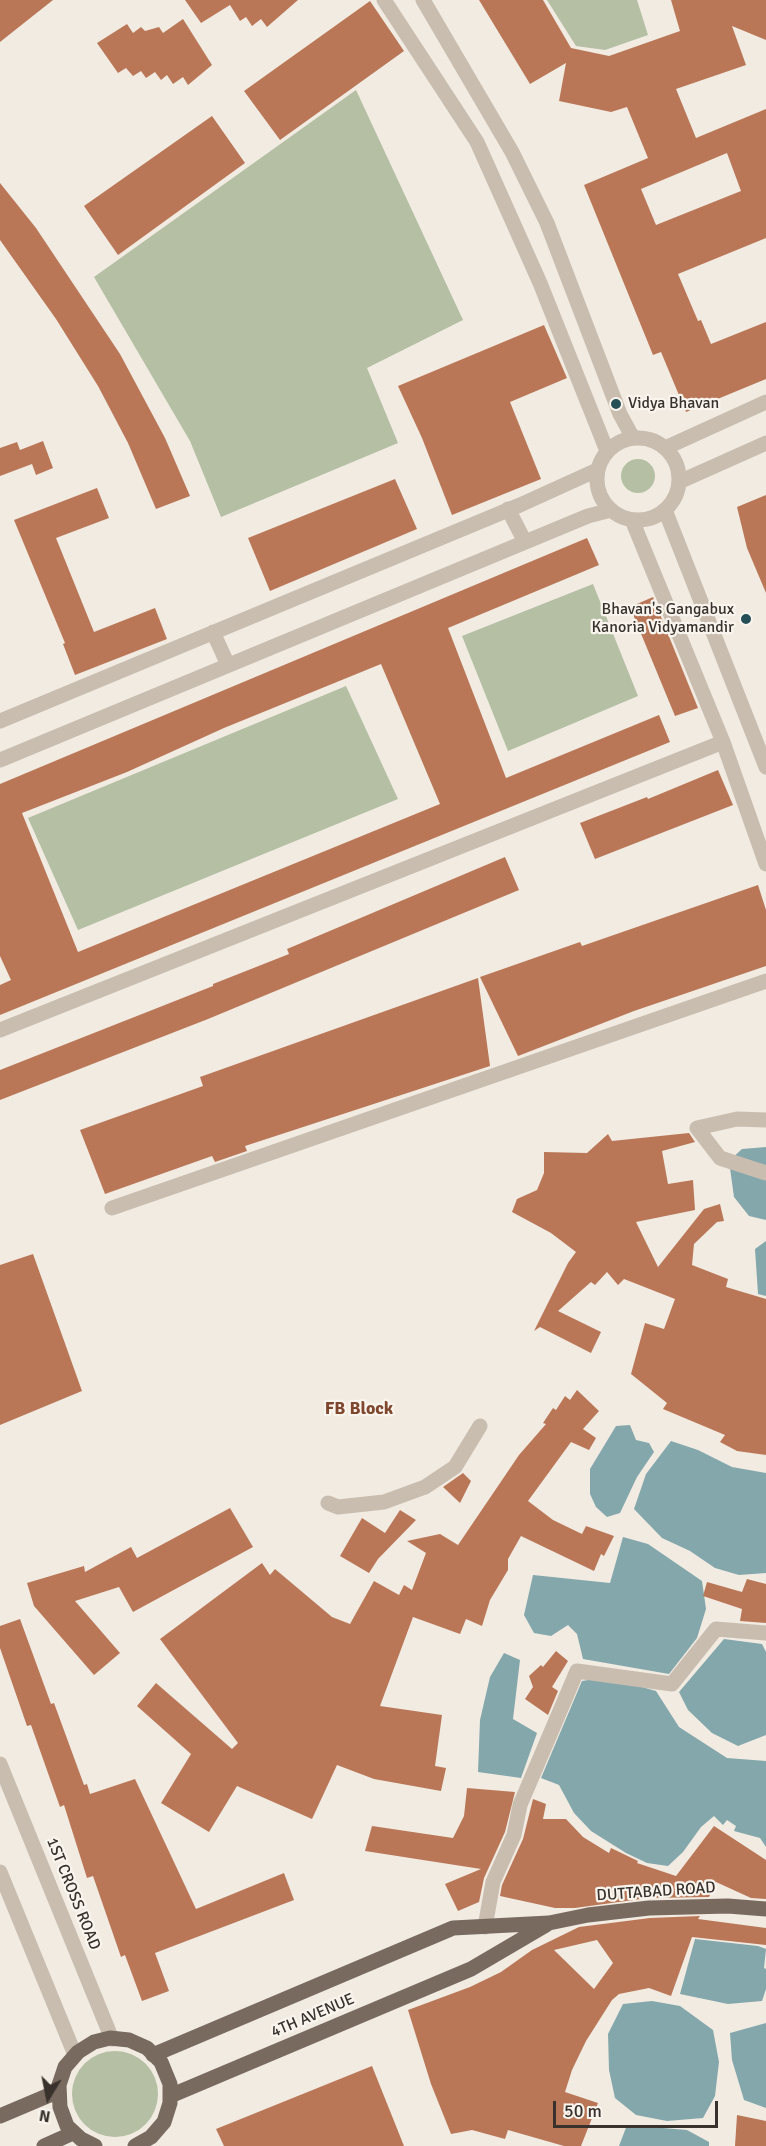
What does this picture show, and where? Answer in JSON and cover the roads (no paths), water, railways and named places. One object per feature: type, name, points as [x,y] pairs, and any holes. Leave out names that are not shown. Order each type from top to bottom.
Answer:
[{"type":"main road","name":"DUTTABAD ROAD","points":[[549,1923],[597,1913],[649,1908],[728,1906],[766,1909]]},
{"type":"main road","points":[[153,2055],[453,1928],[549,1923]]},
{"type":"main road","name":"4TH AVENUE","points":[[170,2096],[471,1969],[549,1923]]},
{"type":"main road","points":[[95,2146],[73,2133],[67,2126],[60,2107],[59,2091],[65,2067],[75,2055],[94,2042],[112,2038],[129,2040],[147,2048],[161,2062],[170,2084],[170,2096],[164,2122],[150,2142],[135,2146]]},
{"type":"main road","points":[[0,2116],[59,2091]]},
{"type":"main road","points":[[44,2146],[73,2133]]},
{"type":"street","points":[[384,0],[444,88],[477,142],[540,283],[607,451]]},
{"type":"street","points":[[423,0],[512,152],[547,223],[620,414],[633,438]]},
{"type":"street","points":[[444,88],[468,74]]},
{"type":"street","points":[[664,448],[766,402]]},
{"type":"street","points":[[633,438],[644,438],[664,448],[677,466],[679,482],[673,500],[665,510],[651,518],[632,520],[610,510],[597,489],[597,470],[607,451],[622,441],[633,438]]},
{"type":"street","points":[[679,482],[766,443]]},
{"type":"street","points":[[0,721],[597,470]]},
{"type":"street","points":[[508,509],[525,542]]},
{"type":"street","points":[[0,760],[588,516],[610,510]]},
{"type":"street","points":[[665,510],[766,767]]},
{"type":"street","points":[[632,520],[723,742],[766,864]]},
{"type":"street","points":[[213,632],[228,665]]},
{"type":"street","points":[[0,1030],[723,742]]},
{"type":"street","points":[[112,1208],[766,981]]},
{"type":"street","points":[[766,1120],[737,1119],[697,1128],[720,1158],[766,1173]]},
{"type":"street","points":[[328,1503],[338,1507],[384,1502],[425,1487],[455,1467],[480,1426]]},
{"type":"street","points":[[485,1927],[493,1882],[514,1835],[520,1805],[577,1671],[672,1684],[716,1629],[766,1633]]},
{"type":"street","name":"1ST CROSS ROAD","points":[[0,1764],[112,2038]]},
{"type":"street","points":[[0,1872],[75,2055]]},
{"type":"water","points":[[766,1147],[766,1220],[749,1216],[734,1197],[729,1161],[742,1149]]},
{"type":"water","points":[[766,1241],[766,1296],[758,1294],[755,1249]]},
{"type":"water","points":[[630,1425],[636,1440],[649,1443],[654,1452],[637,1477],[620,1513],[607,1517],[596,1507],[590,1494],[590,1469],[616,1426]]},
{"type":"water","points":[[671,1441],[698,1450],[732,1467],[766,1473],[766,1573],[739,1575],[715,1568],[690,1551],[662,1538],[634,1509],[646,1474]]},
{"type":"water","points":[[623,1537],[648,1544],[702,1581],[706,1609],[697,1638],[669,1674],[583,1659],[577,1634],[568,1625],[551,1636],[534,1633],[524,1615],[533,1575],[610,1583]]},
{"type":"water","points":[[724,1639],[762,1644],[766,1652],[766,1735],[738,1746],[712,1733],[688,1710],[679,1692]]},
{"type":"water","points":[[504,1653],[520,1660],[513,1719],[537,1733],[521,1778],[478,1772],[480,1720],[490,1677]]},
{"type":"water","points":[[607,1677],[656,1691],[679,1727],[727,1758],[766,1761],[766,1847],[760,1838],[734,1831],[736,1826],[727,1820],[723,1825],[714,1816],[701,1827],[683,1852],[668,1866],[647,1863],[591,1831],[574,1813],[559,1785],[541,1778],[582,1681]]},
{"type":"water","points":[[695,1939],[758,1946],[766,1949],[764,1968],[766,1969],[766,1989],[762,2001],[728,2004],[680,1994]]},
{"type":"water","points":[[652,2001],[680,2006],[713,2030],[719,2062],[715,2096],[703,2118],[667,2121],[636,2115],[615,2098],[609,2070],[608,2034],[623,2004]]},
{"type":"water","points":[[766,2023],[766,2108],[744,2100],[732,2060],[730,2033]]},
{"type":"water","points":[[627,2125],[687,2130],[709,2142],[709,2146],[619,2146]]},
{"type":"place","name":"Vidya Bhavan","points":[[616,404]]},
{"type":"place","name":"Bhavan's Gangabux Kanoria Vidyamandir","points":[[746,619]]},
{"type":"district","name":"FB Block","points":[[359,1409]]}]
